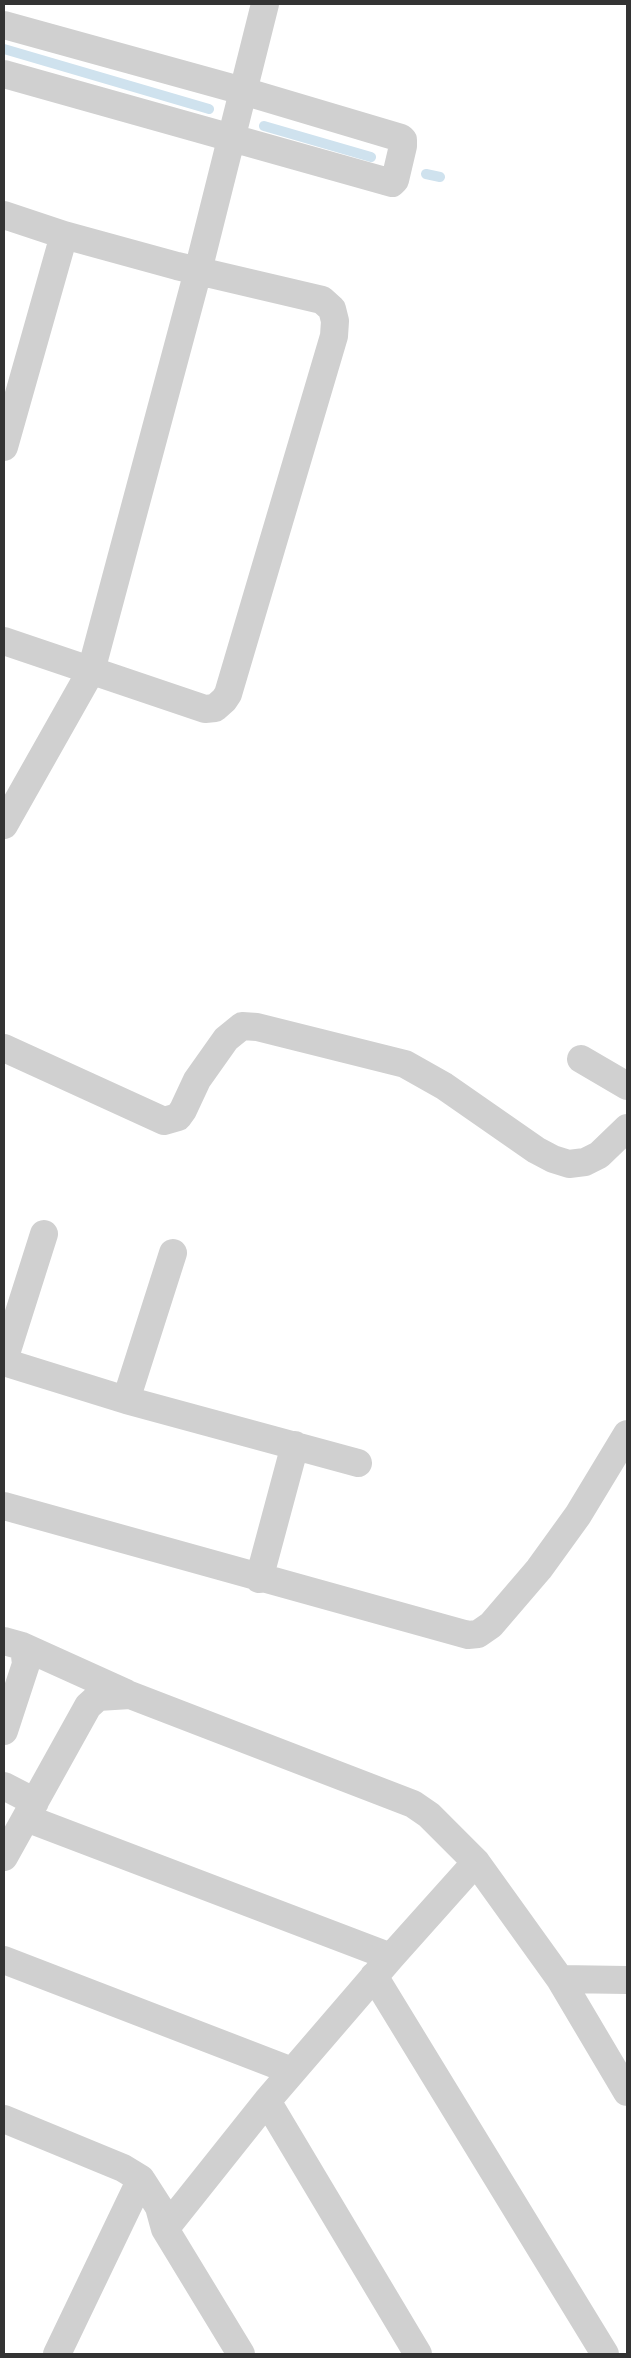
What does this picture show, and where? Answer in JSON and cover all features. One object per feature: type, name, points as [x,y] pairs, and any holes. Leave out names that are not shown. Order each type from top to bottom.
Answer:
[{"type":"street","points":[[4,825],[91,671],[198,271],[264,4]]},
{"type":"street","points":[[4,25],[243,91],[403,140],[395,179],[394,182],[390,183],[4,74]]},
{"type":"street","points":[[4,214],[64,235],[198,271],[322,300],[328,303],[335,316],[334,336],[228,694],[224,700],[215,708],[205,709],[4,641]]},
{"type":"street","points":[[4,446],[64,235]]},
{"type":"street","points":[[4,1048],[164,1121],[178,1117],[184,1110],[197,1080],[226,1039],[242,1026],[257,1027],[405,1064],[444,1086],[536,1150],[553,1159],[569,1164],[585,1162],[599,1155],[627,1128]]},
{"type":"street","points":[[581,1059],[626,1083]]},
{"type":"street","points":[[44,1234],[4,1361],[126,1400],[358,1463]]},
{"type":"street","points":[[126,1400],[173,1253]]},
{"type":"street","points":[[4,1506],[259,1579],[458,1633],[478,1634],[491,1625],[540,1569],[578,1516],[627,1434]]},
{"type":"street","points":[[259,1579],[295,1445]]},
{"type":"street","points":[[14,1644],[130,1695],[413,1804],[440,1825],[476,1862],[560,1979],[627,2092]]},
{"type":"street","points":[[4,1731],[26,1664],[14,1644]]},
{"type":"street","points":[[4,1857],[88,1706],[98,1697],[130,1695]]},
{"type":"street","points":[[4,1786],[31,1810],[382,1966],[605,2354]]},
{"type":"street","points":[[165,2229],[292,2071],[382,1966],[476,1862]]},
{"type":"street","points":[[4,1960],[292,2071]]},
{"type":"street","points":[[560,1979],[627,1980]]},
{"type":"street","points":[[267,2101],[418,2354]]},
{"type":"street","points":[[4,2119],[123,2168],[141,2179],[159,2207],[165,2229],[229,2347]]},
{"type":"street","points":[[57,2354],[141,2179]]},
{"type":"waterway","points":[[4,49],[209,109]]},
{"type":"waterway","points":[[264,126],[371,157]]},
{"type":"waterway","points":[[426,174],[440,177]]}]
